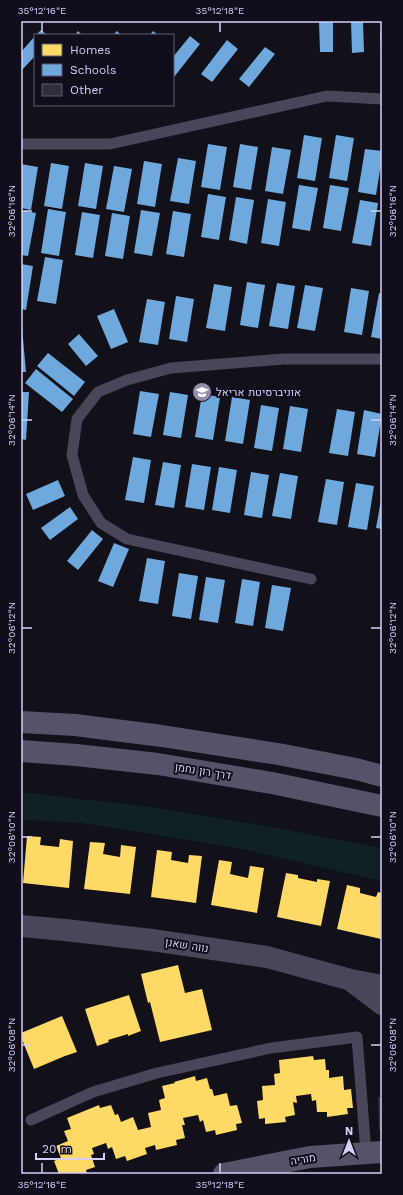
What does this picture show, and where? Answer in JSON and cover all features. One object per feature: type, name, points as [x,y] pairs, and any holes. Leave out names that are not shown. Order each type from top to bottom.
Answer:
[{"type":"main road","points":[[21,722],[76,725],[162,736],[278,754],[356,769],[382,776]]},
{"type":"main road","name":"דרך רון נחמן","points":[[21,751],[76,755],[158,764],[272,783],[382,806]]},
{"type":"main road","name":"מוריה","points":[[224,1174],[310,1157],[374,1153]]},
{"type":"street","name":"נווה שאנן","points":[[21,926],[152,940],[267,958],[351,980],[382,986]]},
{"type":"street","name":"נווה שאנן","points":[[351,980],[382,1004]]},
{"type":"lane","points":[[21,144],[110,144],[327,96],[382,99]]},
{"type":"lane","points":[[311,579],[127,539],[101,523],[83,495],[72,455],[77,419],[98,392],[127,380],[171,368],[284,359],[382,359]]},
{"type":"lane","points":[[31,1120],[93,1092],[157,1073],[271,1048],[357,1037],[374,1153]]},
{"type":"shaded area","points":[[21,792],[159,808],[382,848],[382,881],[238,848],[82,823],[21,820]]},
{"type":"building: Homes","points":[[27,836],[41,837],[40,845],[59,847],[60,839],[73,841],[69,888],[23,883]]},
{"type":"building: Homes","points":[[90,842],[105,843],[103,854],[120,857],[121,845],[136,847],[130,894],[84,889]]},
{"type":"building: Homes","points":[[157,850],[172,852],[171,860],[188,863],[189,855],[202,856],[196,903],[151,897]]},
{"type":"building: Homes","points":[[219,860],[232,862],[230,874],[248,878],[250,866],[264,868],[257,913],[211,905]]},
{"type":"building: Homes","points":[[286,873],[298,875],[298,878],[317,882],[317,879],[330,881],[321,926],[277,917]]},
{"type":"building: Homes","points":[[347,885],[360,888],[360,893],[376,897],[378,892],[382,893],[381,939],[337,929]]},
{"type":"building: Homes","points":[[178,965],[185,993],[202,989],[212,1030],[160,1042],[141,974]]},
{"type":"building: Homes","points":[[129,995],[141,1031],[128,1036],[128,1034],[108,1040],[109,1042],[97,1046],[85,1009]]},
{"type":"building: Homes","points":[[62,1016],[77,1052],[34,1069],[21,1037],[21,1033]]},
{"type":"building: Homes","points":[[313,1056],[314,1060],[325,1059],[326,1070],[329,1070],[329,1078],[343,1076],[344,1090],[351,1089],[353,1108],[347,1108],[348,1114],[327,1117],[327,1112],[317,1112],[316,1100],[312,1101],[311,1094],[296,1096],[297,1103],[293,1102],[295,1115],[285,1117],[286,1122],[265,1124],[265,1118],[259,1119],[257,1101],[263,1100],[262,1086],[275,1085],[274,1074],[280,1073],[279,1060]]},
{"type":"building: Homes","points":[[195,1076],[196,1081],[207,1078],[214,1096],[227,1093],[230,1106],[237,1105],[242,1123],[236,1124],[237,1130],[216,1135],[215,1130],[206,1132],[203,1120],[200,1122],[198,1115],[183,1118],[185,1125],[182,1125],[185,1138],[176,1140],[177,1145],[156,1150],[155,1145],[145,1148],[147,1154],[127,1161],[125,1156],[116,1159],[112,1147],[108,1149],[106,1143],[92,1148],[94,1154],[91,1155],[95,1167],[86,1170],[87,1174],[59,1174],[54,1161],[61,1158],[56,1146],[68,1141],[64,1131],[71,1129],[67,1118],[99,1105],[100,1108],[111,1105],[115,1115],[118,1114],[121,1122],[133,1117],[138,1130],[151,1127],[148,1113],[161,1110],[159,1100],[165,1098],[162,1086]]},
{"type":"building: Schools","points":[[319,21],[333,21],[333,52],[320,52]]},
{"type":"building: Schools","points":[[351,21],[363,21],[364,52],[352,53]]},
{"type":"building: Schools","points":[[41,30],[46,34],[37,34]]},
{"type":"building: Schools","points":[[382,31],[382,51],[381,51],[380,32]]},
{"type":"building: Schools","points":[[190,36],[200,44],[174,77],[174,56]]},
{"type":"building: Schools","points":[[34,37],[34,57],[22,70],[21,52]]},
{"type":"building: Schools","points":[[227,40],[238,49],[212,82],[201,74]]},
{"type":"building: Schools","points":[[265,47],[275,54],[249,87],[239,79]]},
{"type":"building: Schools","points":[[304,135],[322,138],[315,181],[297,178]]},
{"type":"building: Schools","points":[[336,135],[354,138],[347,181],[329,178]]},
{"type":"building: Schools","points":[[208,144],[227,147],[220,190],[201,187]]},
{"type":"building: Schools","points":[[240,144],[258,147],[251,190],[233,187]]},
{"type":"building: Schools","points":[[272,147],[291,150],[283,194],[265,191]]},
{"type":"building: Schools","points":[[365,149],[382,151],[376,195],[358,192]]},
{"type":"building: Schools","points":[[178,158],[196,161],[189,204],[170,201]]},
{"type":"building: Schools","points":[[144,161],[162,164],[155,207],[137,204]]},
{"type":"building: Schools","points":[[51,163],[69,166],[62,209],[44,206]]},
{"type":"building: Schools","points":[[85,163],[103,166],[96,209],[78,206]]},
{"type":"building: Schools","points":[[21,164],[38,167],[31,210],[21,208]]},
{"type":"building: Schools","points":[[114,166],[132,169],[124,212],[106,209]]},
{"type":"building: Schools","points":[[299,185],[318,188],[310,231],[292,228]]},
{"type":"building: Schools","points":[[330,185],[349,188],[341,231],[323,228]]},
{"type":"building: Schools","points":[[208,194],[226,197],[219,240],[201,237]]},
{"type":"building: Schools","points":[[236,197],[254,200],[247,244],[229,240]]},
{"type":"building: Schools","points":[[268,199],[286,202],[279,246],[261,243]]},
{"type":"building: Schools","points":[[360,200],[378,203],[371,246],[352,243]]},
{"type":"building: Schools","points":[[48,209],[66,212],[59,256],[41,253]]},
{"type":"building: Schools","points":[[21,210],[36,213],[28,256],[21,255]]},
{"type":"building: Schools","points":[[141,210],[160,213],[152,256],[134,253]]},
{"type":"building: Schools","points":[[173,211],[191,214],[184,257],[166,254]]},
{"type":"building: Schools","points":[[82,212],[100,215],[93,258],[75,255]]},
{"type":"building: Schools","points":[[112,213],[130,216],[123,259],[105,256]]},
{"type":"building: Schools","points":[[45,257],[63,260],[56,304],[37,301]]},
{"type":"building: Schools","points":[[21,264],[33,266],[26,310],[21,309]]},
{"type":"building: Schools","points":[[247,282],[265,285],[258,328],[240,325]]},
{"type":"building: Schools","points":[[277,283],[295,286],[288,329],[269,326]]},
{"type":"building: Schools","points":[[214,284],[232,287],[225,331],[206,328]]},
{"type":"building: Schools","points":[[305,285],[323,288],[315,331],[297,328]]},
{"type":"building: Schools","points":[[351,288],[369,291],[362,335],[344,332]]},
{"type":"building: Schools","points":[[379,293],[382,294],[382,339],[371,337]]},
{"type":"building: Schools","points":[[176,296],[194,299],[187,342],[169,339]]},
{"type":"building: Schools","points":[[147,299],[165,302],[158,345],[139,342]]},
{"type":"building: Schools","points":[[114,309],[128,342],[111,349],[97,316]]},
{"type":"building: Schools","points":[[22,327],[26,372],[21,372]]},
{"type":"building: Schools","points":[[79,334],[98,356],[86,366],[68,344]]},
{"type":"building: Schools","points":[[48,353],[85,382],[74,396],[37,366]]},
{"type":"building: Schools","points":[[36,369],[73,399],[62,412],[25,383]]},
{"type":"building: Schools","points":[[140,391],[159,394],[151,437],[133,434]]},
{"type":"building: Schools","points":[[21,392],[29,392],[26,440],[21,439]]},
{"type":"building: Schools","points":[[170,392],[188,395],[181,438],[163,435]]},
{"type":"building: Schools","points":[[202,394],[220,397],[213,440],[195,437]]},
{"type":"building: Schools","points":[[232,397],[250,400],[243,444],[225,441]]},
{"type":"building: Schools","points":[[261,405],[279,408],[272,451],[254,448]]},
{"type":"building: Schools","points":[[290,406],[308,409],[301,452],[283,449]]},
{"type":"building: Schools","points":[[337,409],[355,412],[348,456],[329,453]]},
{"type":"building: Schools","points":[[364,410],[382,414],[375,457],[357,454]]},
{"type":"building: Schools","points":[[133,457],[151,460],[144,503],[125,500]]},
{"type":"building: Schools","points":[[163,462],[181,465],[174,508],[155,505]]},
{"type":"building: Schools","points":[[192,464],[211,467],[204,510],[185,507]]},
{"type":"building: Schools","points":[[219,467],[237,470],[230,513],[212,510]]},
{"type":"building: Schools","points":[[251,472],[269,475],[262,518],[244,515]]},
{"type":"building: Schools","points":[[280,473],[298,476],[291,519],[272,516]]},
{"type":"building: Schools","points":[[326,479],[344,482],[337,525],[318,522]]},
{"type":"building: Schools","points":[[58,480],[65,496],[33,510],[26,494]]},
{"type":"building: Schools","points":[[356,483],[374,486],[367,530],[348,527]]},
{"type":"building: Schools","points":[[382,500],[382,529],[376,528]]},
{"type":"building: Schools","points":[[70,507],[78,519],[50,540],[41,528]]},
{"type":"building: Schools","points":[[92,530],[103,539],[78,570],[67,561]]},
{"type":"building: Schools","points":[[114,543],[129,549],[113,587],[98,581]]},
{"type":"building: Schools","points":[[147,558],[165,561],[158,604],[139,601]]},
{"type":"building: Schools","points":[[179,573],[198,576],[191,619],[172,616]]},
{"type":"building: Schools","points":[[206,577],[225,580],[218,623],[199,620]]},
{"type":"building: Schools","points":[[242,579],[260,582],[253,626],[235,623]]},
{"type":"building: Schools","points":[[272,585],[291,588],[283,631],[265,628]]},
{"type":"building: Other","points":[[378,1097],[382,1097],[382,1130],[379,1130]]},
{"type":"place","name":"אוניברסיטת אריאל","points":[[202,392]]}]
